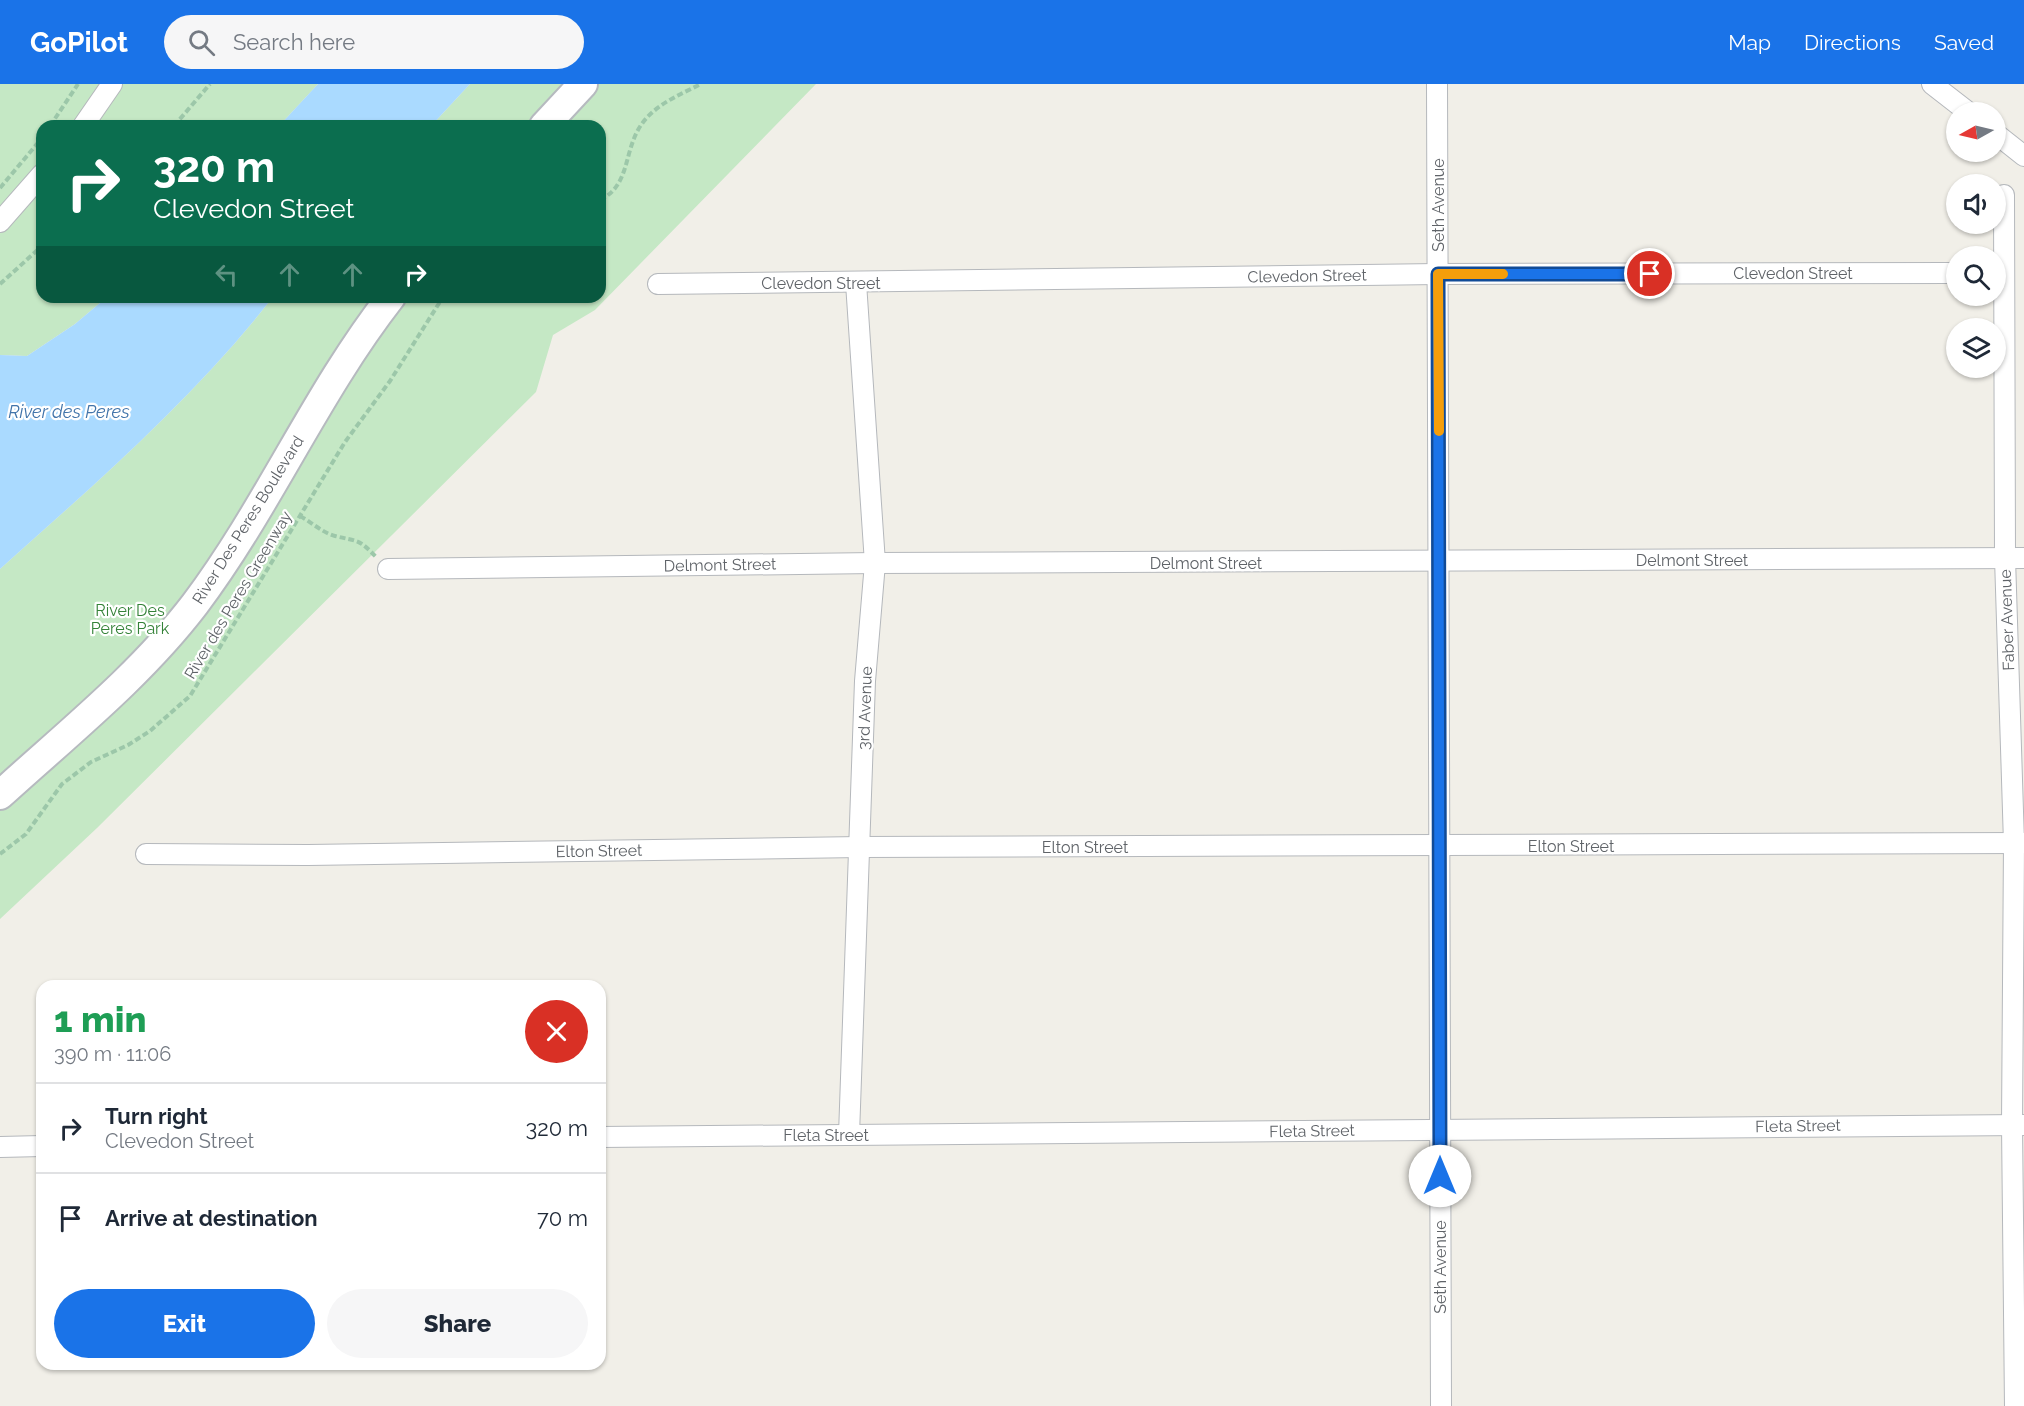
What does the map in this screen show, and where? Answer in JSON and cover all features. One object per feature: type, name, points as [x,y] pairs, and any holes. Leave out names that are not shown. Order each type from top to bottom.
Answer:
[{"type":"main road","points":[[550,120],[583,84]]},
{"type":"main road","name":"River Des Peres Boulevard","points":[[0,795],[126,681],[195,604],[345,365],[387,303]]},
{"type":"street","points":[[87,120],[112,84]]},
{"type":"street","name":"Seth Avenue","points":[[1437,84],[1441,1406]]},
{"type":"street","points":[[1932,84],[1955,102]]},
{"type":"street","points":[[2006,142],[2024,156]]},
{"type":"street","points":[[0,222],[36,181]]},
{"type":"street","name":"Clevedon Street","points":[[658,284],[1438,274],[1946,273]]},
{"type":"street","name":"3rd Avenue","points":[[849,1135],[865,681],[875,563],[856,283]]},
{"type":"street","name":"Faber Avenue","points":[[2001,306],[2015,558],[2019,843],[2014,1406]]},
{"type":"street","name":"Delmont Street","points":[[388,569],[875,563],[2015,558]]},
{"type":"street","name":"Elton Street","points":[[146,854],[308,855],[860,847],[1441,847],[2019,843]]},
{"type":"street","name":"Fleta Street","points":[[606,1137],[2018,1125]]},
{"type":"street","points":[[0,1147],[36,1146]]},
{"type":"path","points":[[54,120],[78,84]]},
{"type":"path","points":[[179,120],[210,84]]},
{"type":"path","points":[[606,196],[618,188],[639,129],[663,104],[701,84]]},
{"type":"path","points":[[0,188],[36,145]]},
{"type":"path","points":[[0,284],[36,251]]},
{"type":"path","name":"River des Peres Greenway","points":[[0,854],[26,834],[62,784],[91,762],[150,731],[190,696],[345,442],[390,381],[439,303]]},
{"type":"path","points":[[300,516],[334,536],[348,537],[362,542],[388,569]]},
{"type":"green space","points":[[0,84],[318,84],[285,120],[36,120],[36,303],[100,303],[75,324],[27,356],[0,355]]},
{"type":"green space","name":"River Des Peres Park","points":[[470,84],[816,84],[606,299],[606,120],[437,120]]},
{"type":"green space","name":"River Des Peres Park","points":[[268,303],[602,303],[595,310],[553,335],[536,392],[97,828],[0,919],[0,569],[142,439],[177,405]]},
{"type":"water","points":[[318,84],[470,84],[437,120],[285,120]]},
{"type":"water","name":"River des Peres","points":[[100,303],[268,303],[177,405],[0,569],[0,355],[27,356],[75,324]]},
{"type":"slow traffic","points":[[1439,431],[1438,274],[1503,274]]},
{"type":"route","points":[[1440,1176],[1438,274],[1650,274]]}]
